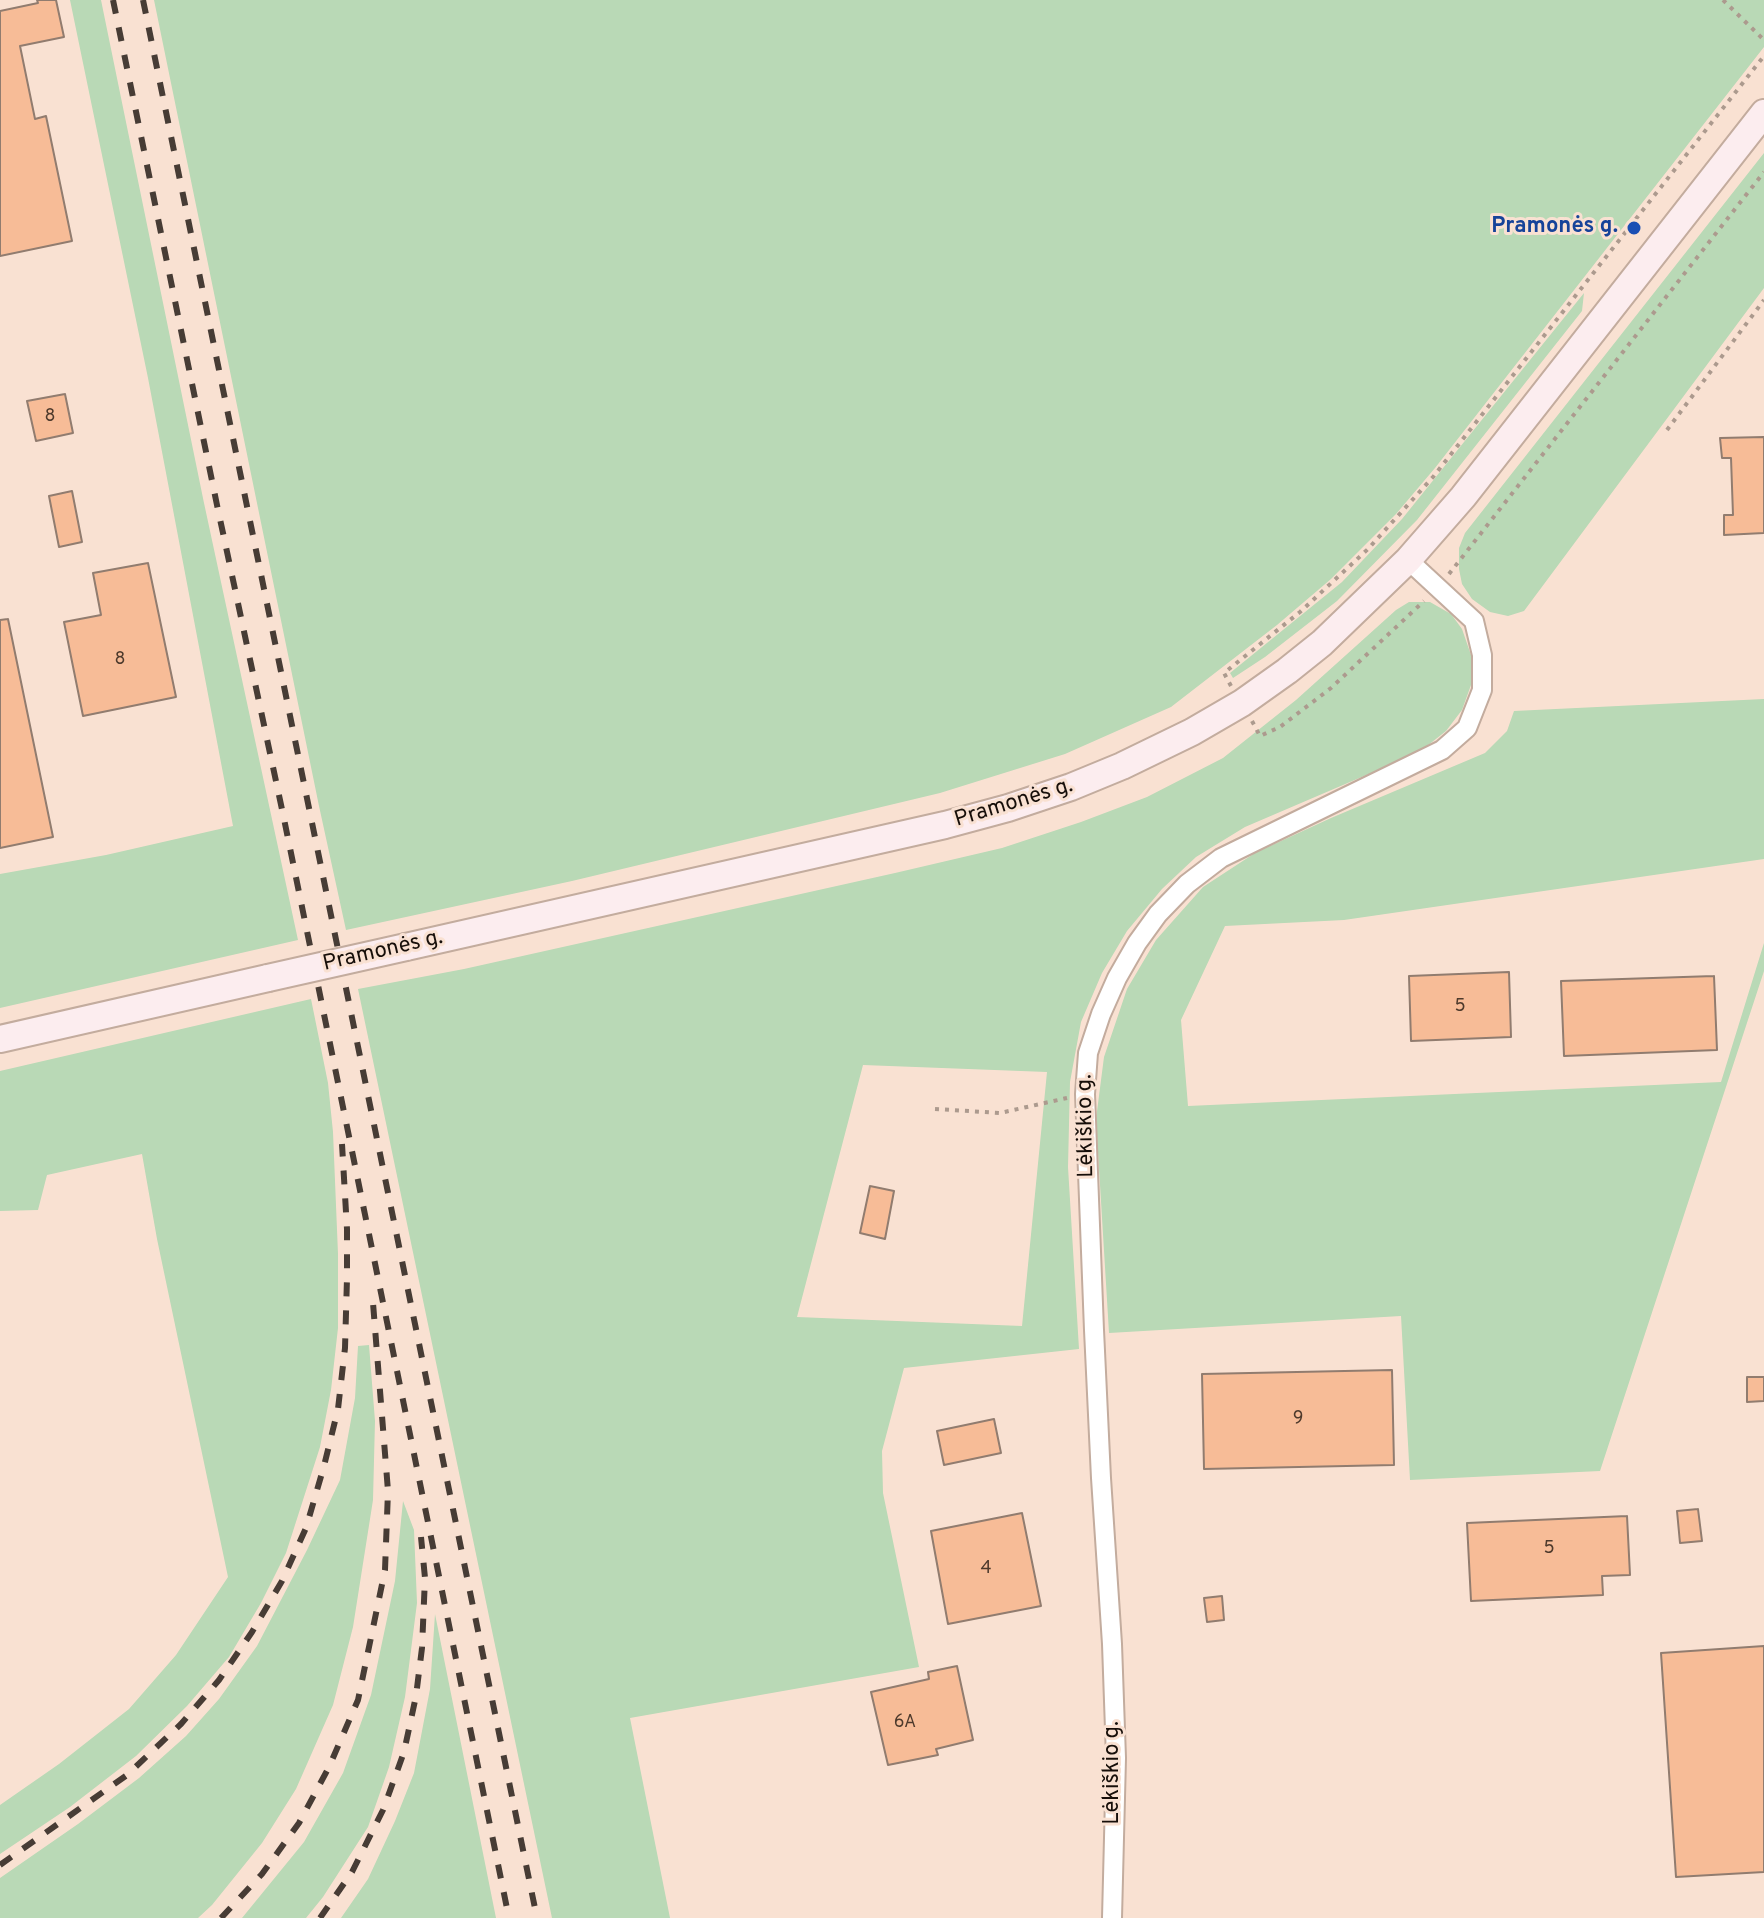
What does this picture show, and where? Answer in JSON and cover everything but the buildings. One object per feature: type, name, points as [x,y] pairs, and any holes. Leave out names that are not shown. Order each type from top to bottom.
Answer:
[{"type":"main road","name":"Pramonės g.","points":[[0,1039],[1008,808],[1071,787],[1192,732],[1242,703],[1287,671],[1322,643],[1408,560],[1473,485],[1764,113]]},
{"type":"street","name":"Lėkiškio g.","points":[[1112,1918],[1116,1758],[1099,1447],[1085,1094],[1088,1053],[1117,978],[1137,943],[1158,914],[1187,884],[1221,858],[1442,750],[1467,728],[1482,690],[1482,655],[1474,621],[1408,560]]},
{"type":"path","points":[[1723,0],[1764,40]]},
{"type":"path","points":[[1764,56],[1404,511],[1300,612],[1224,673],[1260,736],[1280,727],[1331,688],[1439,587],[1764,172]]},
{"type":"path","points":[[1667,430],[1764,300]]},
{"type":"path","points":[[935,1109],[1000,1113],[1085,1094]]},
{"type":"green space","points":[[70,0],[101,0],[298,940],[0,1008],[0,874],[106,855],[233,826],[148,378]]},
{"type":"green space","points":[[154,0],[1764,0],[1764,47],[1396,514],[1331,579],[1171,707],[1065,754],[940,793],[572,881],[346,930]]},
{"type":"green space","points":[[1764,153],[1764,288],[1524,611],[1508,616],[1490,612],[1472,599],[1462,584],[1459,548],[1465,533]]},
{"type":"green space","points":[[1584,293],[1582,311],[1417,520],[1337,601],[1233,678],[1230,673],[1342,582],[1402,519]]},
{"type":"green space","points":[[1409,602],[1430,602],[1451,614],[1462,629],[1471,655],[1471,685],[1462,710],[1446,731],[1427,746],[1245,827],[1196,857],[1162,889],[1127,931],[1102,973],[1081,1022],[1070,1082],[1068,1167],[1079,1349],[904,1368],[882,1451],[883,1493],[919,1667],[630,1718],[670,1918],[552,1918],[358,989],[464,969],[895,873],[1002,848],[1081,822],[1147,797],[1223,758],[1296,700],[1396,610]],"holes":[[[863,1065],[1047,1072],[1022,1326],[797,1317]]]},
{"type":"green space","points":[[1764,699],[1764,859],[1344,920],[1225,926],[1181,1020],[1188,1106],[1721,1082],[1764,943],[1764,971],[1600,1471],[1410,1480],[1401,1316],[1109,1333],[1096,1119],[1104,1057],[1127,989],[1156,940],[1203,887],[1255,853],[1485,753],[1507,731],[1514,711]]},
{"type":"green space","points":[[311,999],[328,1083],[333,1132],[338,1328],[320,1447],[286,1553],[229,1657],[187,1706],[136,1756],[70,1807],[0,1854],[0,1805],[129,1709],[176,1655],[228,1577],[142,1154],[47,1175],[38,1210],[0,1211],[0,1071]]},
{"type":"green space","points":[[369,1345],[375,1421],[373,1500],[353,1627],[333,1705],[296,1789],[262,1843],[198,1918],[0,1918],[0,1878],[139,1778],[186,1736],[219,1699],[257,1646],[340,1480],[355,1398],[358,1346]]},
{"type":"green space","points":[[403,1501],[414,1530],[417,1603],[405,1697],[389,1767],[368,1827],[306,1918],[242,1918],[304,1842],[343,1773],[371,1695],[395,1581]]},
{"type":"green space","points":[[435,1614],[496,1918],[341,1918],[368,1879],[414,1773],[430,1689]]},
{"type":"railway","points":[[113,0],[509,1918]]},
{"type":"railway","points":[[143,0],[537,1918]]},
{"type":"railway","points":[[0,1865],[127,1775],[181,1724],[219,1680],[282,1581],[306,1528],[338,1409],[345,1348],[347,1278],[342,1144]]},
{"type":"railway","points":[[221,1918],[262,1874],[299,1823],[329,1767],[358,1700],[385,1570],[388,1491],[373,1303]]},
{"type":"railway","points":[[320,1918],[352,1872],[383,1810],[404,1752],[422,1648],[425,1578],[421,1537]]},
{"type":"place","name":"Pramonės g.","points":[[1634,228]]}]
